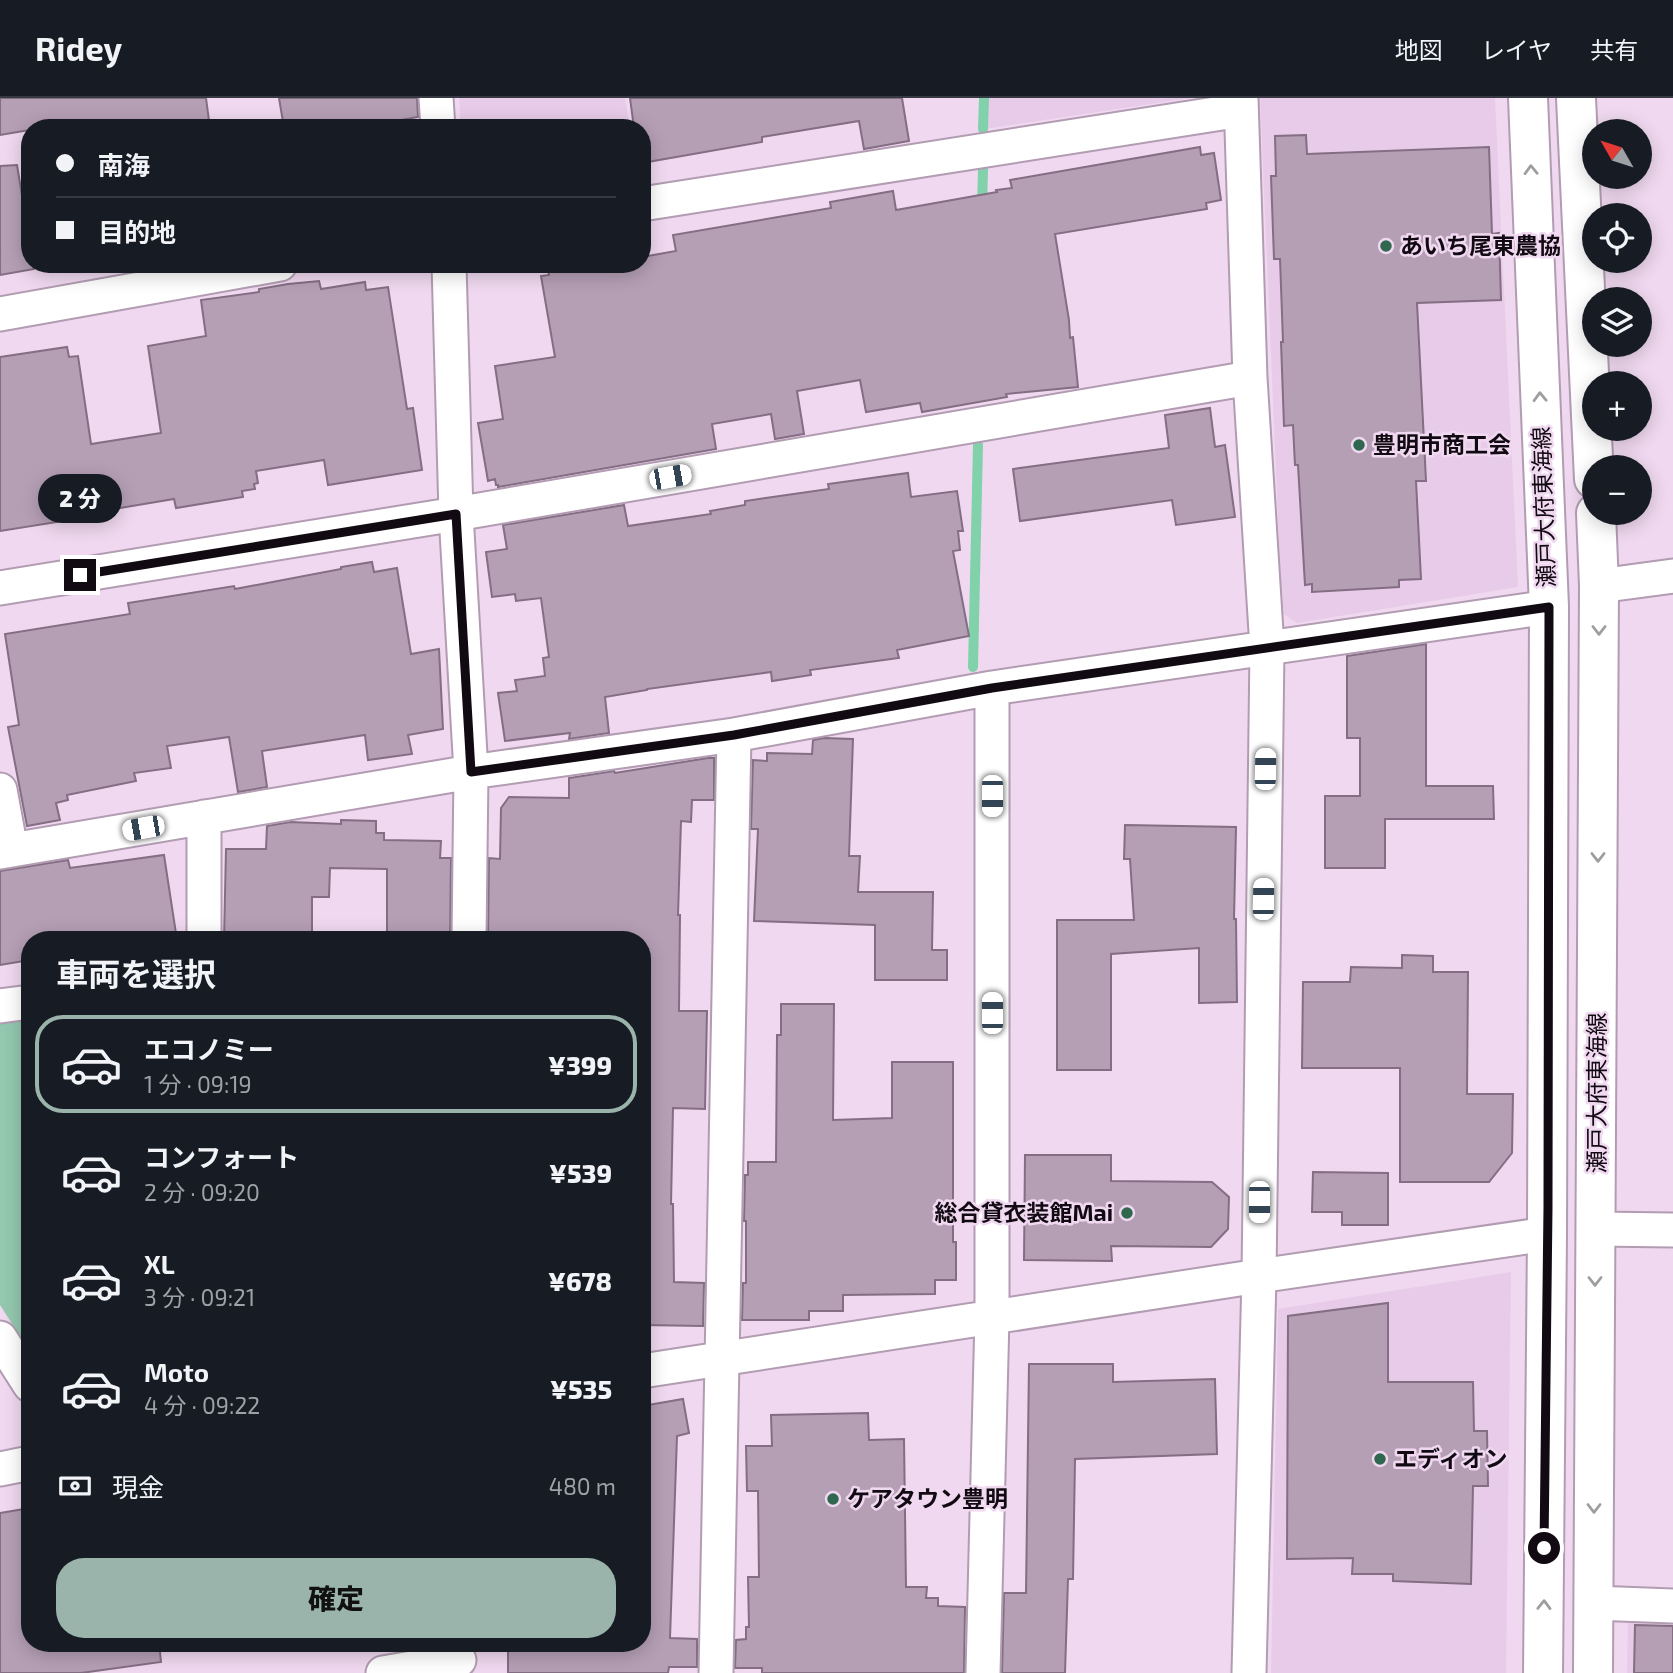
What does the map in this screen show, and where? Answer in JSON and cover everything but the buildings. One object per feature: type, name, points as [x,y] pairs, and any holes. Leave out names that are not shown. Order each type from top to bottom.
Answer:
[{"type":"main road","name":"瀬戸大府東海線","points":[[1528,98],[1549,607],[1543,1673]]},
{"type":"main road","points":[[1576,98],[1593,455]]},
{"type":"main road","name":"瀬戸大府東海線","points":[[1593,1673],[1599,586],[1596,525]]},
{"type":"street","points":[[436,98],[437,119]]},
{"type":"street","points":[[651,202],[1241,104],[1250,378],[1267,648],[1259,1276],[1249,1673]]},
{"type":"street","points":[[0,314],[230,273]]},
{"type":"street","points":[[449,273],[456,514],[471,772],[469,931]]},
{"type":"street","points":[[0,588],[456,514],[1250,378]]},
{"type":"street","points":[[1599,586],[1673,576]]},
{"type":"street","points":[[0,789],[5,851],[471,772],[734,735],[992,688],[1549,607]]},
{"type":"street","points":[[984,1673],[992,1317],[992,688]]},
{"type":"street","points":[[716,1673],[734,735]]},
{"type":"street","points":[[204,817],[204,931]]},
{"type":"street","points":[[0,1006],[21,1003]]},
{"type":"street","points":[[1596,1229],[1673,1230]]},
{"type":"street","points":[[651,1370],[1547,1234]]},
{"type":"street","points":[[0,1338],[21,1371]]},
{"type":"street","points":[[0,1469],[21,1465]]},
{"type":"street","points":[[1593,1603],[1673,1606]]},
{"type":"street","points":[[383,1673],[459,1659]]},
{"type":"shaded area","points":[[459,98],[625,98],[628,119],[460,119]]},
{"type":"shaded area","points":[[986,98],[1191,98],[985,129]]},
{"type":"shaded area","points":[[1260,98],[1495,98],[1518,587],[1297,623],[1282,613]]},
{"type":"shaded area","points":[[1511,1272],[1506,1673],[1271,1673],[1278,1309]]},
{"type":"shaded area","points":[[1628,1619],[1673,1621],[1673,1673],[1627,1673]]},
{"type":"green space","points":[[21,1014],[21,1338],[0,1305],[0,1017]]},
{"type":"waterway","points":[[983,129],[984,98]]},
{"type":"waterway","points":[[982,208],[983,169]]},
{"type":"waterway","points":[[973,667],[978,445]]},
{"type":"place","name":"あいち尾東農協","points":[[1386,246]]},
{"type":"place","name":"豊明市商工会","points":[[1359,445]]},
{"type":"place","name":"総合貸衣装館Mai","points":[[1127,1213]]},
{"type":"place","name":"エディオン","points":[[1380,1459]]},
{"type":"place","name":"ケアタウン豊明","points":[[833,1499]]},
{"type":"route","points":[[80,575],[456,514],[471,772],[734,735],[992,688],[1549,607],[1548,1207],[1544,1548]]}]
